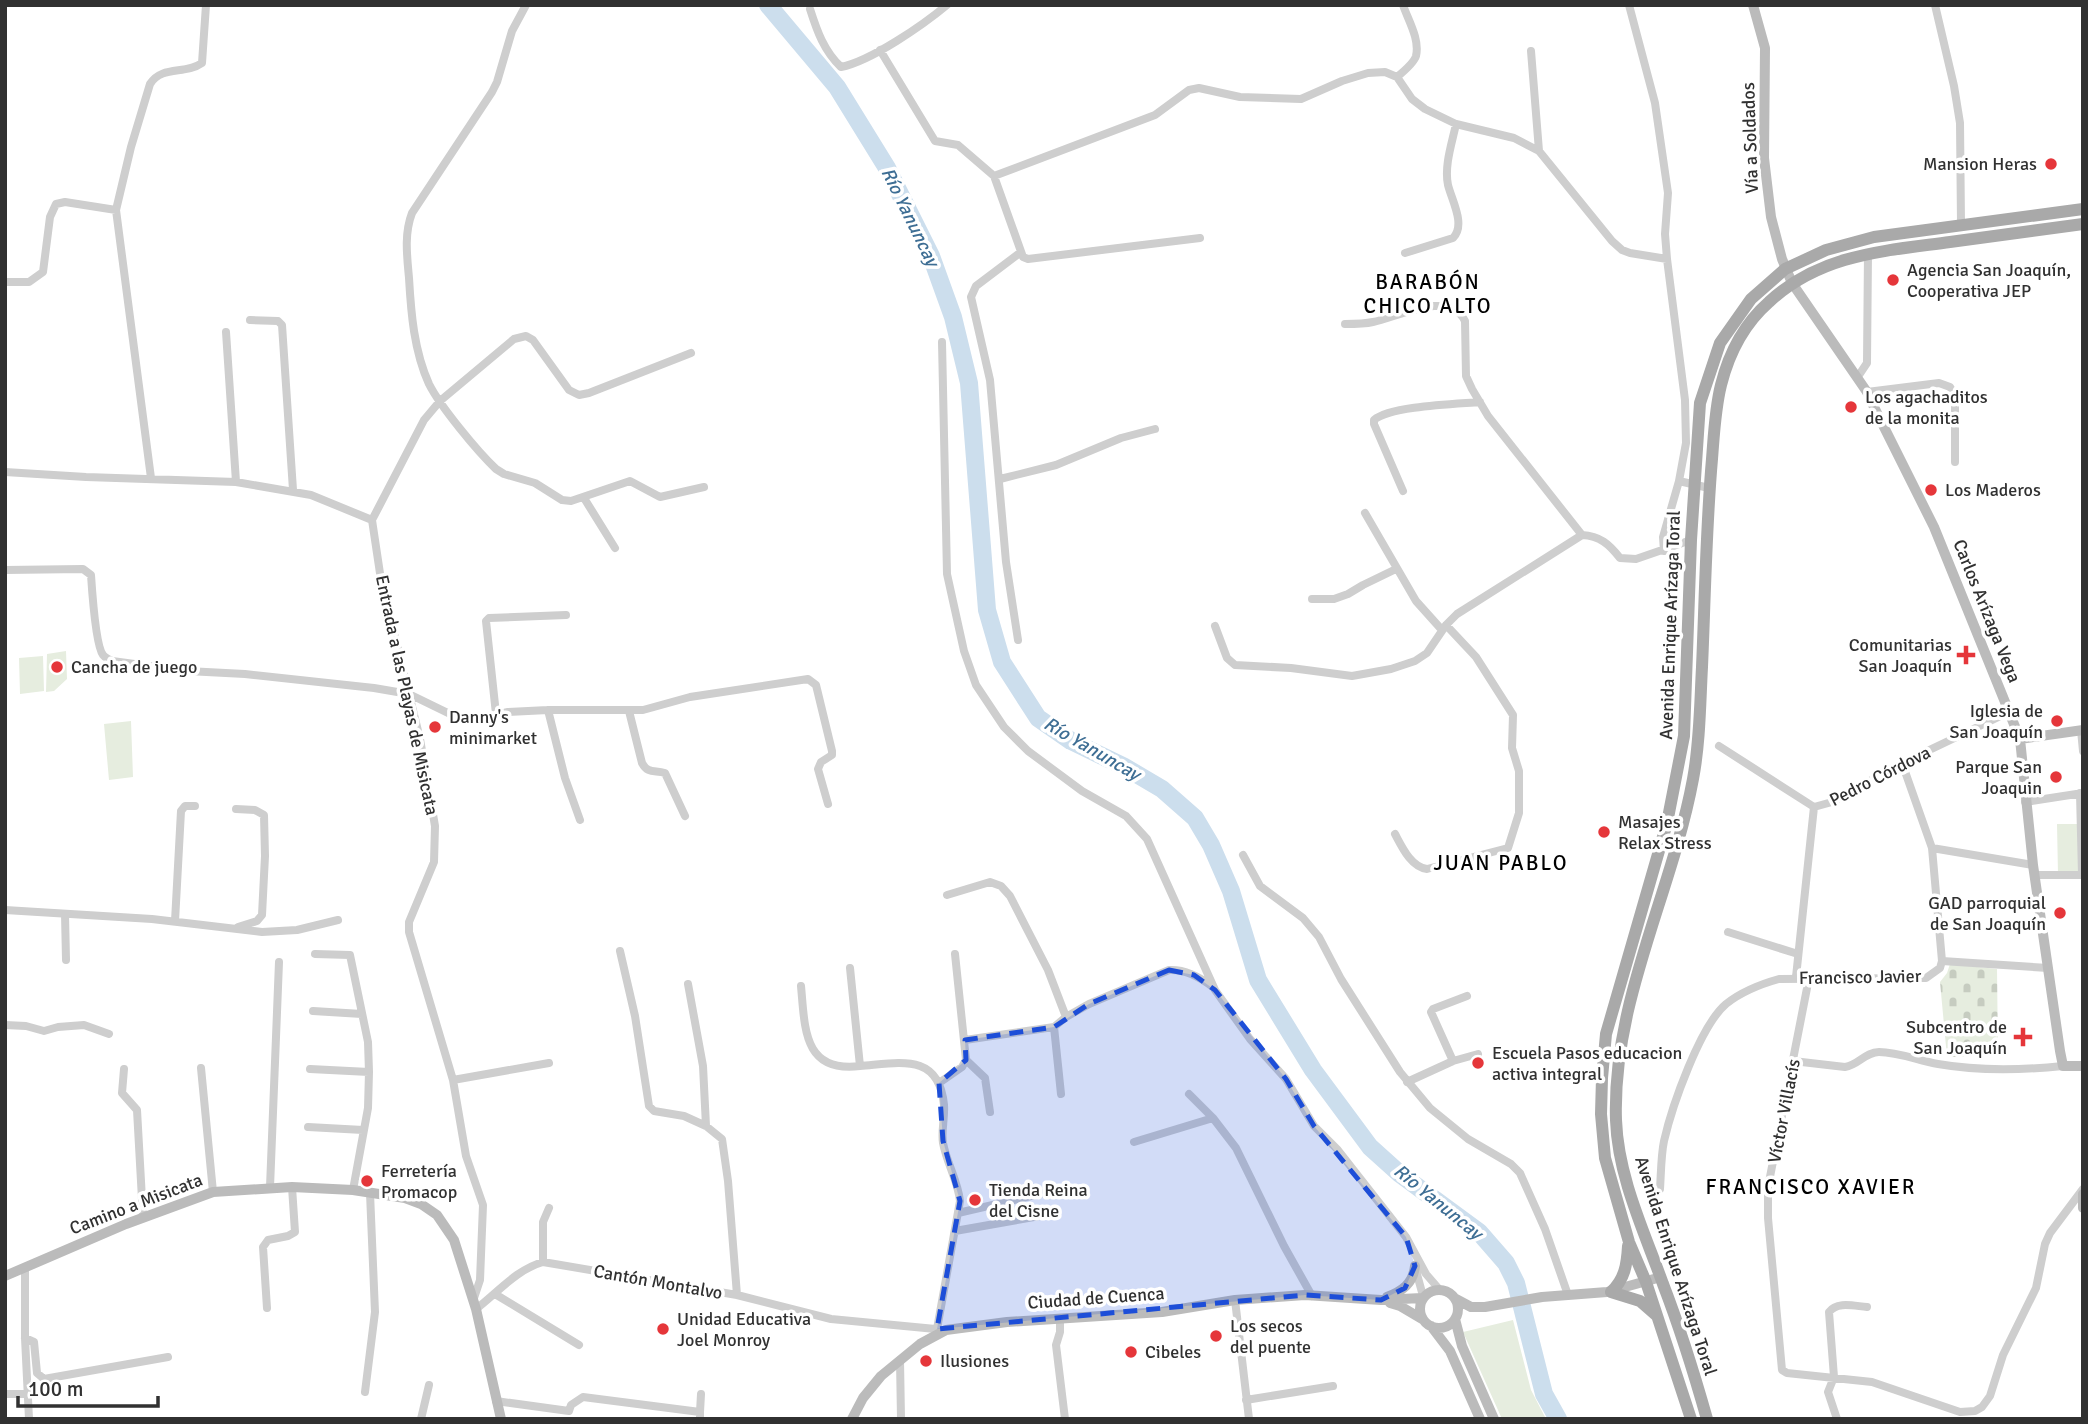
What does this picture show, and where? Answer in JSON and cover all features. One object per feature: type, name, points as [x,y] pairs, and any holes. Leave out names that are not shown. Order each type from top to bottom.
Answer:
[{"type":"main road","name":"Avenida Enrique Arízaga Toral","points":[[1690,1419],[1646,1282],[1629,1242],[1605,1158],[1601,1114],[1606,1034],[1657,859],[1679,766],[1686,699],[1690,540],[1700,403],[1720,343],[1751,299],[1786,269],[1826,250],[1874,237],[1961,223],[2083,209]]},
{"type":"main road","name":"Avenida Enrique Arízaga Toral","points":[[1707,1419],[1677,1320],[1624,1176],[1616,1120],[1616,1081],[1630,1000],[1664,891],[1693,779],[1699,734],[1709,488],[1721,384],[1741,334],[1752,320],[1768,302],[1792,283],[1820,268],[1868,253],[2083,224]]},
{"type":"main road","points":[[1629,1242],[1622,1281],[1611,1292],[1640,1301],[1658,1317]]},
{"type":"street","points":[[151,478],[116,210],[131,147],[154,77],[161,73],[194,69],[202,63],[206,5]]},
{"type":"street","points":[[526,5],[512,31],[498,82],[412,214],[407,228],[411,312],[418,350],[429,384],[496,469],[535,483],[562,500],[584,498],[631,481],[660,497],[704,487]]},
{"type":"street","points":[[810,9],[823,44],[841,67],[849,66],[880,50],[925,23],[947,5]]},
{"type":"street","points":[[1397,78],[1416,58],[1417,52],[1411,23],[1403,5]]},
{"type":"street","points":[[1629,5],[1655,103],[1668,193],[1665,234],[1667,259],[1685,400],[1686,443],[1679,481],[1664,534],[1664,551]]},
{"type":"street","name":"Vía a Soldados","points":[[1753,5],[1765,48],[1764,158],[1770,205],[1786,269]]},
{"type":"street","points":[[1935,5],[1952,75],[1960,123],[1961,223]]},
{"type":"street","points":[[880,50],[934,141],[958,145],[994,176],[1023,257],[1028,259],[1200,238]]},
{"type":"street","points":[[1531,51],[1539,151]]},
{"type":"street","points":[[994,176],[1155,115],[1189,90],[1199,88],[1240,97],[1301,99],[1342,81],[1385,72],[1397,78],[1419,104],[1456,124],[1514,138],[1539,151],[1622,250],[1667,259]]},
{"type":"street","points":[[1405,253],[1453,238],[1458,233],[1459,225],[1447,176],[1456,124]]},
{"type":"street","points":[[5,282],[29,282],[43,272],[50,218],[56,204],[65,202],[116,210]]},
{"type":"street","points":[[1017,640],[1006,562],[990,380],[971,297],[976,286],[1021,252]]},
{"type":"street","points":[[1857,378],[1867,363],[1868,253]]},
{"type":"street","name":"Carlos Arízaga Vega","points":[[1786,269],[1792,283],[1867,392],[1934,527],[2020,739],[2025,802],[2063,1066]]},
{"type":"street","points":[[1345,324],[1370,323],[1423,307],[1455,308],[1465,321],[1466,376],[1480,402],[1582,535]]},
{"type":"street","points":[[250,320],[278,321],[282,325],[293,491]]},
{"type":"street","points":[[226,332],[236,482]]},
{"type":"street","points":[[5,472],[236,482],[311,495],[372,520],[424,420],[440,401],[514,339],[526,336],[533,340],[569,390],[579,395],[691,353]]},
{"type":"street","points":[[942,342],[947,574],[964,651],[976,685],[1004,727],[1028,751],[1082,791],[1126,816],[1147,839],[1215,990],[1250,1039],[1286,1079],[1314,1126],[1337,1149],[1406,1237],[1413,1253],[1438,1289]]},
{"type":"street","points":[[1867,392],[1939,383],[1950,387],[1955,396],[1955,462]]},
{"type":"street","points":[[1403,491],[1374,420],[1377,416],[1431,405],[1480,402]]},
{"type":"street","points":[[1000,479],[1056,466],[1121,438],[1155,429]]},
{"type":"street","points":[[1679,481],[1709,488]]},
{"type":"street","points":[[584,498],[615,548]]},
{"type":"street","points":[[1365,513],[1416,601],[1476,657],[1513,715],[1512,748],[1519,771],[1519,813],[1508,848],[1427,869],[1415,864],[1395,834]]},
{"type":"street","name":"Entrada a las Playas de Misicata","points":[[372,520],[381,580],[409,694],[435,826],[434,863],[409,922],[409,932],[453,1080],[466,1156],[483,1205],[480,1280],[474,1305]]},
{"type":"street","points":[[1215,626],[1227,658],[1236,665],[1291,668],[1352,676],[1391,669],[1415,661],[1427,653],[1457,614],[1582,535],[1595,536],[1609,545],[1620,558],[1636,559],[1690,540]]},
{"type":"street","points":[[5,570],[82,569],[91,575],[96,638],[103,655],[112,661],[409,694],[449,713],[465,717],[482,718],[496,714],[548,710],[629,711],[690,697],[803,679],[813,681],[832,751],[832,755],[821,762],[818,769],[828,804]]},
{"type":"street","points":[[1312,599],[1341,597],[1396,569]]},
{"type":"street","points":[[496,714],[486,621],[489,618],[566,615]]},
{"type":"street","points":[[548,710],[565,778],[580,820]]},
{"type":"street","points":[[629,711],[642,763],[652,772],[665,773],[685,816]]},
{"type":"street","name":"Pedro Córdova","points":[[1719,746],[1814,807],[1832,802],[1902,763],[2009,712]]},
{"type":"street","points":[[2020,739],[2082,730],[2083,751]]},
{"type":"street","name":"Francisco Javier","points":[[1660,1189],[1663,1143],[1693,1058],[1711,1021],[1725,1005],[1771,981],[1796,977],[1926,978],[1940,968],[1942,961],[1932,848],[1902,763]]},
{"type":"street","points":[[1932,848],[2034,870],[2082,874],[2081,793],[2025,802]]},
{"type":"street","points":[[175,921],[181,811],[185,806],[195,806]]},
{"type":"street","points":[[1796,977],[1814,807]]},
{"type":"street","points":[[235,928],[257,921],[262,915],[265,856],[264,815],[255,810],[236,808]]},
{"type":"street","points":[[1243,855],[1259,886],[1303,918],[1319,937],[1341,979],[1407,1082],[1430,1108],[1449,1124],[1520,1173],[1545,1229],[1568,1295]]},
{"type":"street","points":[[947,895],[990,882],[1001,886],[1010,896],[1048,970],[1066,1017]]},
{"type":"street","points":[[5,910],[175,921],[262,932],[297,930],[338,920]]},
{"type":"street","points":[[65,914],[66,960]]},
{"type":"street","points":[[1728,932],[1798,954]]},
{"type":"street","points":[[621,951],[637,1026],[649,1106],[654,1111],[675,1113],[706,1126],[722,1139],[737,1296]]},
{"type":"street","points":[[315,954],[350,956],[368,1042],[368,1108],[353,1190]]},
{"type":"street","points":[[939,1083],[962,1068],[966,1060],[954,954]]},
{"type":"street","points":[[1942,961],[2048,968]]},
{"type":"street","points":[[270,1187],[279,962]]},
{"type":"street","points":[[850,968],[860,1066]]},
{"type":"street","points":[[965,1040],[1054,1027],[1089,1004],[1169,970],[1194,975],[1215,990]]},
{"type":"street","name":"Víctor Villacís","points":[[1809,978],[1768,1187],[1768,1218],[1782,1370],[1787,1373],[1834,1377]]},
{"type":"street","points":[[688,984],[703,1066],[706,1126]]},
{"type":"street","points":[[801,986],[804,1027],[809,1045],[823,1061],[838,1066],[914,1062],[924,1066],[939,1083],[944,1105],[943,1141],[959,1188],[960,1201],[942,1330]]},
{"type":"street","points":[[1453,1061],[1431,1012],[1468,996]]},
{"type":"street","points":[[313,1011],[362,1014]]},
{"type":"street","points":[[5,1025],[26,1026],[44,1031],[84,1025],[109,1034]]},
{"type":"street","points":[[1054,1027],[1061,1094]]},
{"type":"street","points":[[1793,1061],[1845,1067],[1852,1066],[1866,1055],[1883,1052],[1940,1065],[1987,1068],[2083,1066]]},
{"type":"street","points":[[1407,1082],[1453,1061],[1478,1054]]},
{"type":"street","points":[[966,1060],[985,1078],[989,1112]]},
{"type":"street","points":[[453,1080],[549,1063]]},
{"type":"street","points":[[201,1068],[213,1192]]},
{"type":"street","points":[[124,1069],[122,1093],[137,1110],[143,1217]]},
{"type":"street","points":[[310,1069],[369,1072]]},
{"type":"street","points":[[1189,1094],[1213,1118],[1236,1148],[1278,1236],[1312,1296]]},
{"type":"street","points":[[1134,1142],[1213,1118]]},
{"type":"street","points":[[308,1127],[363,1130]]},
{"type":"street","points":[[267,1308],[263,1247],[268,1240],[295,1232],[292,1187]]},
{"type":"street","name":"Camino a Misicata","points":[[5,1276],[143,1217],[213,1192],[292,1187],[353,1190],[413,1201],[437,1215],[454,1240],[474,1305],[501,1419]]},
{"type":"street","points":[[2083,1192],[2083,1208]]},
{"type":"street","points":[[1834,1377],[1888,1386],[1960,1412],[1975,1411],[1982,1407],[1990,1396],[2003,1355],[2032,1299],[2050,1233],[2083,1192]]},
{"type":"street","points":[[365,1392],[375,1312],[370,1193]]},
{"type":"street","points":[[958,1213],[1044,1194]]},
{"type":"street","points":[[474,1305],[495,1294],[519,1273],[543,1262],[544,1222],[549,1208]]},
{"type":"street","points":[[954,1234],[1050,1217]]},
{"type":"street","points":[[1413,1253],[1423,1297]]},
{"type":"street","name":"Cantón Montalvo","points":[[543,1262],[737,1296],[831,1320],[942,1330]]},
{"type":"street","points":[[1381,1300],[1405,1288],[1411,1281],[1415,1266]]},
{"type":"street","points":[[25,1269],[24,1338],[29,1419]]},
{"type":"street","points":[[1427,1323],[1441,1328],[1455,1318],[1488,1307],[1542,1297],[1611,1292],[1661,1277]]},
{"type":"street","points":[[1480,1419],[1450,1351],[1419,1309],[1423,1297],[1438,1289],[1449,1292],[1471,1307],[1488,1307]]},
{"type":"street","points":[[495,1294],[579,1345]]},
{"type":"street","name":"Ciudad de Cuenca","points":[[852,1419],[863,1398],[875,1384],[900,1360],[942,1330],[1007,1322],[1162,1312],[1235,1300],[1312,1296],[1381,1300],[1423,1297]]},
{"type":"street","points":[[1456,1299],[1458,1308],[1455,1318],[1462,1346],[1494,1419]]},
{"type":"street","points":[[1235,1300],[1249,1419]]},
{"type":"street","name":"Ciudad de Cuenca","points":[[1381,1300],[1400,1306],[1427,1323]]},
{"type":"street","points":[[1837,1419],[1828,1392],[1834,1377],[1829,1312],[1839,1305],[1867,1307]]},
{"type":"street","points":[[1060,1318],[1056,1345],[1065,1419]]},
{"type":"street","points":[[24,1338],[34,1342],[37,1373],[44,1379],[168,1357]]},
{"type":"street","points":[[900,1360],[901,1419]]},
{"type":"street","points":[[421,1419],[429,1385]]},
{"type":"street","points":[[1246,1400],[1333,1386]]},
{"type":"street","points":[[5,1394],[26,1394]]},
{"type":"street","points":[[496,1401],[572,1415],[571,1405],[583,1397],[700,1415],[701,1394]]},
{"type":"highlighted area","points":[[1169,970],[1194,975],[1215,990],[1286,1079],[1314,1126],[1406,1237],[1415,1266],[1405,1288],[1381,1300],[1305,1295],[937,1329],[960,1201],[943,1141],[939,1083],[966,1060],[965,1040],[1054,1027],[1089,1004]]},
{"type":"green space","name":"Cancha de juego","points":[[66,651],[67,679],[54,691],[46,692],[47,654]]},
{"type":"green space","points":[[43,656],[44,691],[20,694],[19,658]]},
{"type":"green space","points":[[131,721],[133,777],[109,780],[104,724]]},
{"type":"green space","points":[[2057,824],[2079,824],[2082,873],[2058,875]]},
{"type":"green space","points":[[1950,964],[1997,969],[1998,1056],[1947,1057],[1940,982]]},
{"type":"green space","points":[[1513,1320],[1531,1390],[1546,1419],[1502,1419],[1463,1332]]},
{"type":"waterway","name":"Río Yanuncay","points":[[768,5],[837,87],[887,168],[931,256],[953,317],[969,383],[987,610],[1002,662],[1038,718],[1071,741],[1123,766],[1162,789],[1195,818],[1211,845],[1231,891],[1258,980],[1313,1070],[1370,1147],[1400,1174],[1479,1232],[1506,1263],[1516,1283],[1544,1394],[1558,1419]]},
{"type":"place","name":"Mansion Heras","points":[[2051,164]]},
{"type":"place","name":"Agencia San Joaquín, Cooperativa JEP","points":[[1893,280]]},
{"type":"place","name":"Los agachaditos de la monita","points":[[1851,407]]},
{"type":"place","name":"Los Maderos","points":[[1931,490]]},
{"type":"place","name":"Comunitarias San Joaquín","points":[[1966,655]]},
{"type":"place","name":"Cancha de juego","points":[[57,667]]},
{"type":"place","name":"Iglesia de San Joaquín","points":[[2057,721]]},
{"type":"place","name":"Danny's minimarket","points":[[435,727]]},
{"type":"place","name":"Parque San Joaquin","points":[[2056,777]]},
{"type":"place","name":"Masajes Relax Stress","points":[[1604,832]]},
{"type":"place","name":"GAD parroquial de San Joaquín","points":[[2060,913]]},
{"type":"place","name":"Subcentro de San Joaquín","points":[[2023,1037]]},
{"type":"place","name":"Escuela Pasos educacion activa integral","points":[[1478,1063]]},
{"type":"place","name":"Ferretería Promacop","points":[[367,1181]]},
{"type":"place","name":"Tienda Reina del Cisne","points":[[975,1200]]},
{"type":"place","name":"Unidad Educativa Joel Monroy","points":[[663,1329]]},
{"type":"place","name":"Los secos del puente","points":[[1216,1336]]},
{"type":"place","name":"Cibeles","points":[[1131,1352]]},
{"type":"place","name":"Ilusiones","points":[[926,1361]]},
{"type":"district","name":"BARABÓN CHICO ALTO","points":[[1428,294]]},
{"type":"district","name":"JUAN PABLO","points":[[1501,863]]},
{"type":"district","name":"FRANCISCO XAVIER","points":[[1811,1187]]}]
